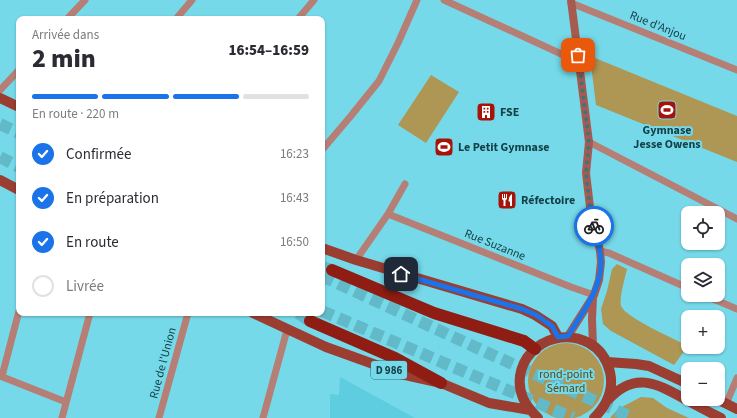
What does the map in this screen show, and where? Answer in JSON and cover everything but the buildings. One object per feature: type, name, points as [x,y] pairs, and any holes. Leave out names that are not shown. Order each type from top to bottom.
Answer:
[{"type":"highway","points":[[332,270],[434,313],[524,341],[535,349]]},
{"type":"highway","points":[[310,321],[395,358],[441,383]]},
{"type":"main road","points":[[571,1],[589,142],[586,173],[587,183],[590,207],[601,262],[599,280],[594,295],[592,319],[594,346]]},
{"type":"main road","points":[[0,98],[16,106]]},
{"type":"main road","points":[[0,180],[16,188]]},
{"type":"main road","points":[[325,249],[356,260],[522,309],[536,315],[552,326],[563,337]]},
{"type":"main road","points":[[563,337],[594,295]]},
{"type":"main road","name":"D 986","points":[[260,316],[326,347],[401,374],[441,383],[489,403],[530,410]]},
{"type":"main road","points":[[538,418],[530,410],[523,398],[520,385],[521,372],[526,360],[535,349],[546,341],[563,337],[582,339],[594,346],[607,362],[611,380],[608,400]]},
{"type":"main road","points":[[607,362],[649,366],[681,381]]},
{"type":"main road","points":[[594,418],[617,391],[630,384],[645,382],[666,389],[721,418]]},
{"type":"main road","points":[[726,404],[737,409]]},
{"type":"street","points":[[70,16],[85,0]]},
{"type":"street","points":[[179,16],[192,0]]},
{"type":"street","points":[[301,16],[314,0]]},
{"type":"street","points":[[325,146],[379,81],[417,0]]},
{"type":"street","points":[[444,0],[570,58],[580,65]]},
{"type":"street","name":"Rue d'Anjou","points":[[571,1],[737,70]]},
{"type":"street","points":[[0,90],[16,73]]},
{"type":"street","points":[[589,142],[737,219]]},
{"type":"street","points":[[356,260],[388,214],[405,184]]},
{"type":"street","name":"Rue Suzanne","points":[[388,214],[594,295]]},
{"type":"street","points":[[600,251],[608,253],[681,285]]},
{"type":"street","points":[[720,302],[737,309]]},
{"type":"street","points":[[18,316],[1,376],[66,402]]},
{"type":"street","points":[[62,418],[89,316]]},
{"type":"street","name":"Rue de l'Union","points":[[159,418],[187,316]]},
{"type":"street","points":[[263,418],[287,330]]},
{"type":"street","points":[[726,404],[737,378]]},
{"type":"shaded area","points":[[340,377],[415,418],[330,418],[330,394],[339,395]]},
{"type":"green space","name":"Gymnase Jesse Owens","points":[[590,56],[737,116],[737,162],[596,105]]},
{"type":"green space","points":[[431,75],[459,92],[426,143],[398,125]]},
{"type":"green space","points":[[617,264],[627,269],[621,298],[621,306],[625,311],[641,322],[681,342],[682,354],[674,365],[611,331],[603,324],[601,309],[612,269]]},
{"type":"green space","name":"rond-point Sémard","points":[[559,343],[573,343],[587,349],[598,360],[604,374],[604,388],[601,396],[593,408],[587,413],[573,419],[559,419],[545,413],[534,402],[528,388],[528,374],[534,360],[545,349]]},
{"type":"green space","points":[[641,397],[653,398],[667,408],[689,418],[610,418],[618,409]]},
{"type":"tunnel","points":[[0,124],[16,132]]},
{"type":"tunnel","points":[[0,157],[16,165]]},
{"type":"tunnel","points":[[325,268],[332,270]]},
{"type":"tunnel","points":[[325,277],[633,418]]},
{"type":"tunnel","points":[[325,312],[573,418]]},
{"type":"tunnel","points":[[302,316],[310,321]]},
{"type":"way so far","points":[[578,55],[589,142],[586,173],[594,226]]},
{"type":"place","name":"Gymnase Jesse Owens","points":[[667,110]]},
{"type":"place","name":"FSE","points":[[486,112]]},
{"type":"place","name":"Le Petit Gymnase","points":[[444,147]]},
{"type":"place","name":"Réfectoire","points":[[507,200]]},
{"type":"route","points":[[401,274],[522,309],[536,315],[552,326],[558,337],[568,336],[594,295],[599,280],[601,262],[600,251],[594,226]]}]
